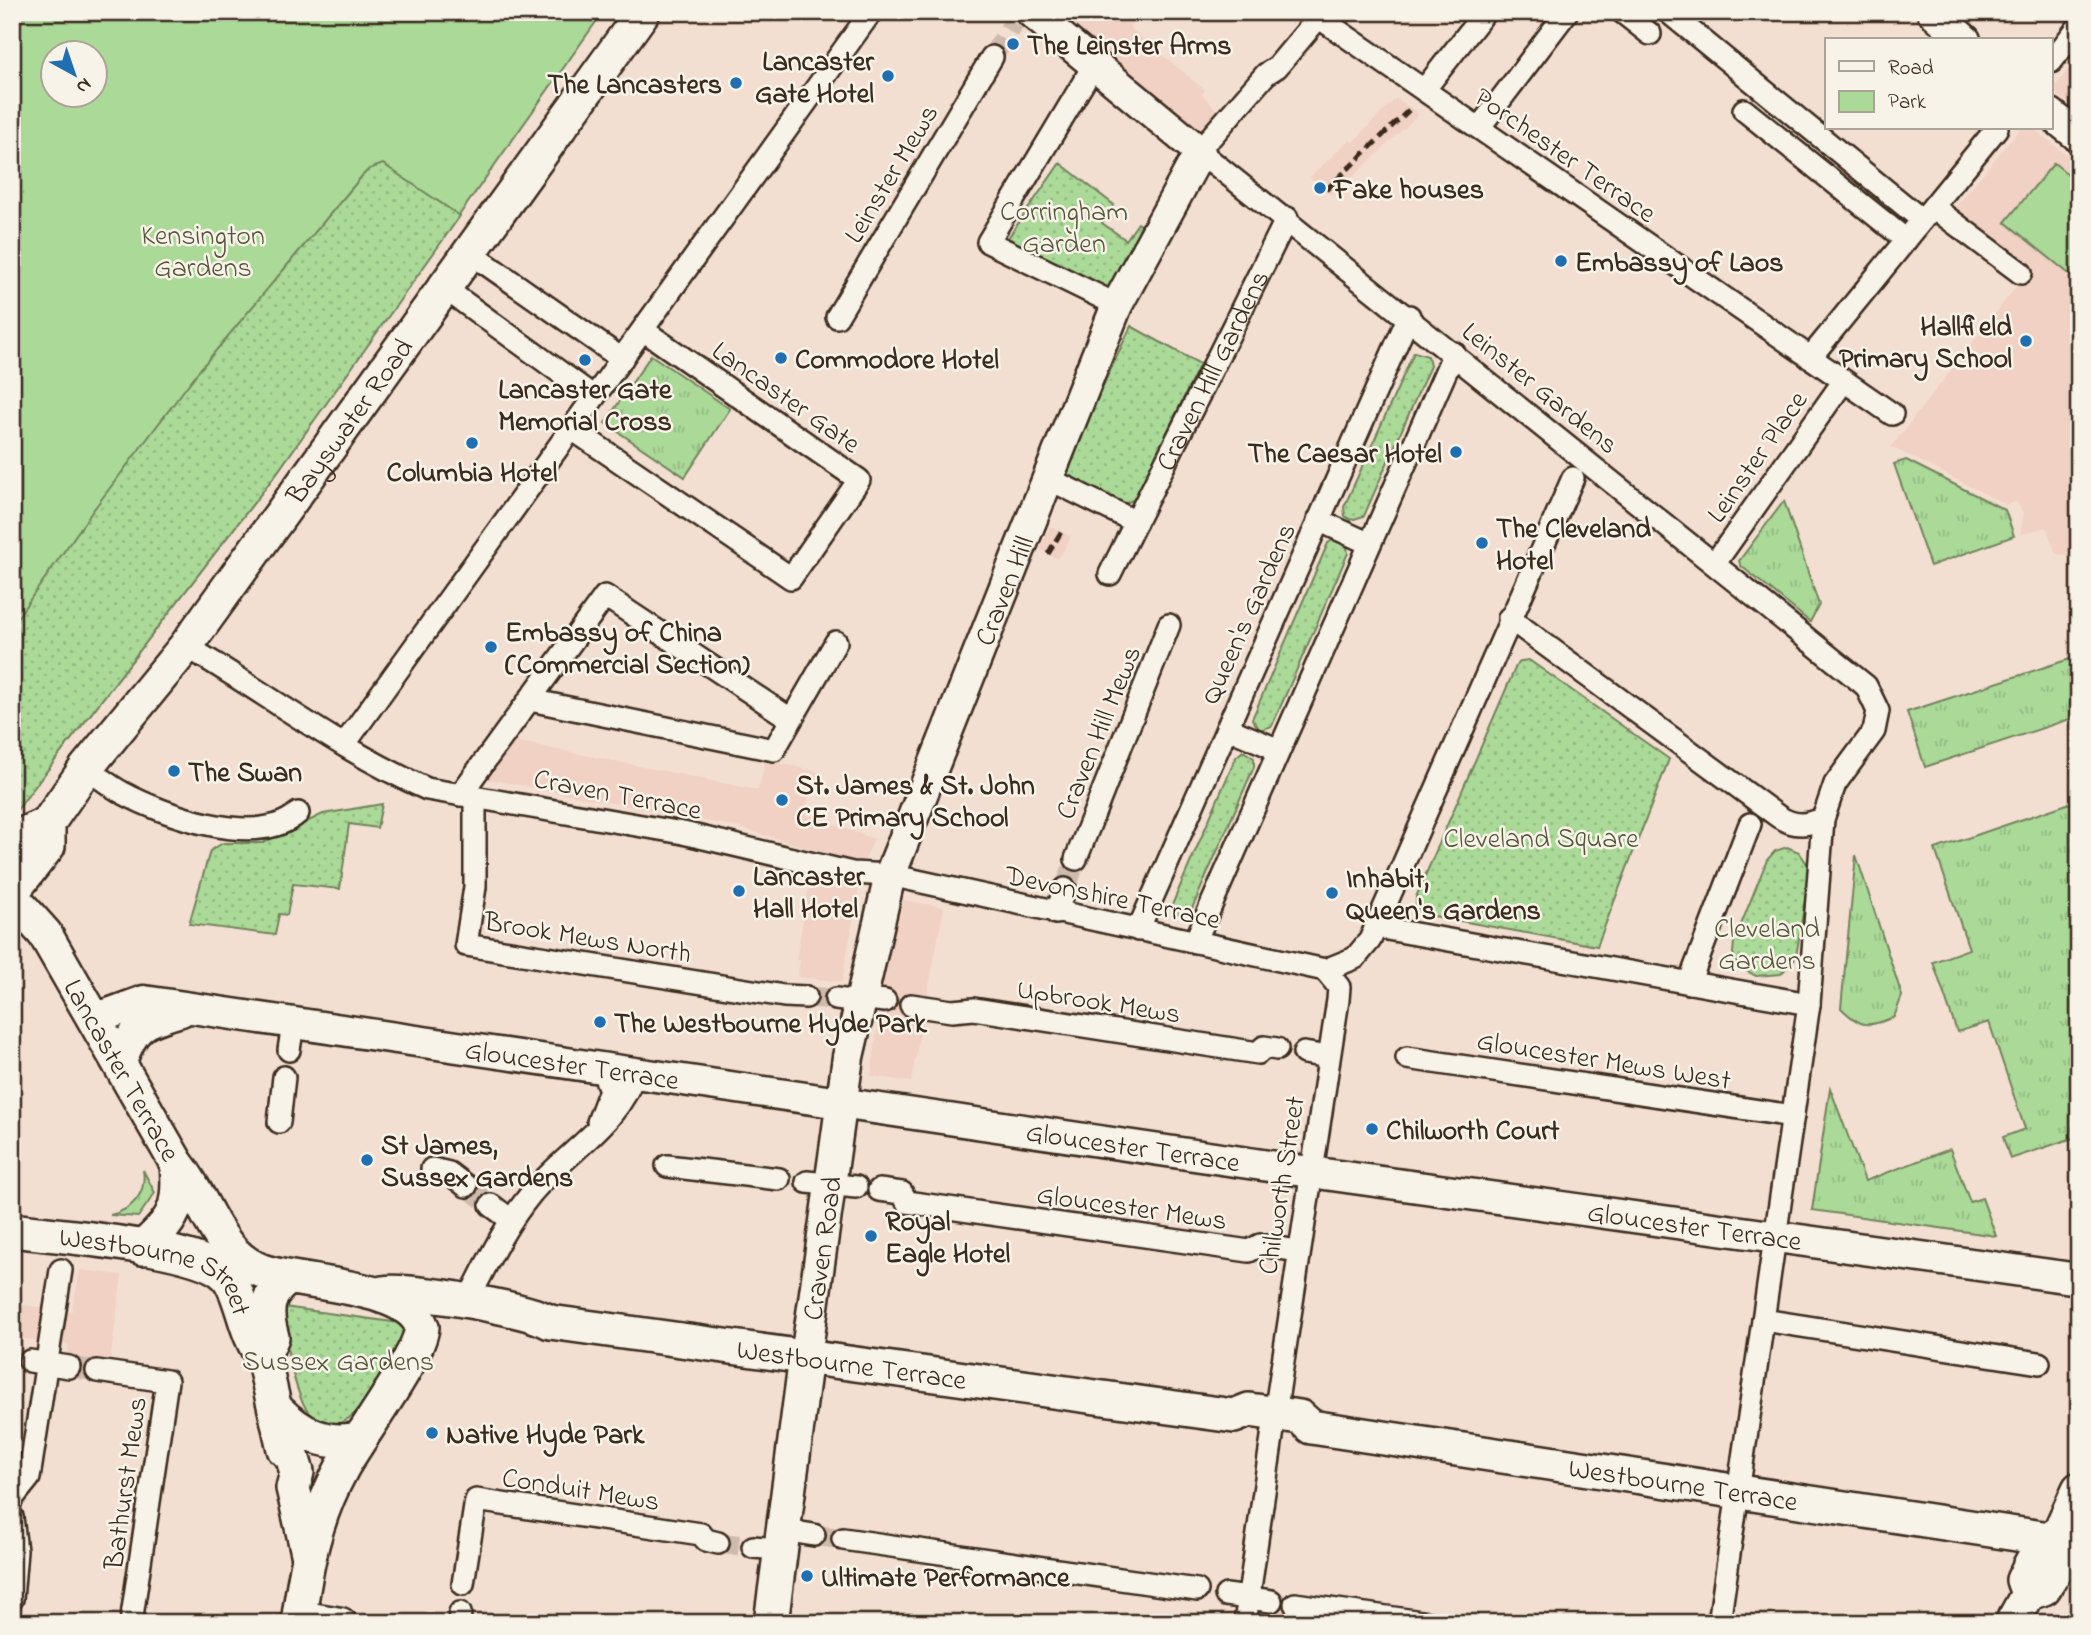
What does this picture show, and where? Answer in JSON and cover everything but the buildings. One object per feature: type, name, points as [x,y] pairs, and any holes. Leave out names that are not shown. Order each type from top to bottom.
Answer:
[{"type":"main road","name":"Bayswater Road","points":[[12,853],[28,832],[48,823],[86,768],[186,646],[643,12]]},
{"type":"main road","name":"Bayswater Road","points":[[12,892],[48,846],[48,823]]},
{"type":"main road","name":"Lancaster Terrace","points":[[12,897],[45,934],[121,1062],[177,1164],[179,1187],[176,1209],[171,1220],[142,1248]]},
{"type":"main road","points":[[177,1164],[190,1180],[219,1236],[234,1253],[253,1267],[288,1279],[382,1293],[411,1310],[420,1320],[421,1334],[417,1346],[359,1439],[328,1497],[308,1553],[299,1620]]},
{"type":"main road","name":"Westbourne Street","points":[[12,1230],[142,1248],[196,1259],[225,1274],[234,1290],[251,1343],[263,1357]]},
{"type":"main road","points":[[288,1279],[275,1287],[269,1300],[267,1321],[272,1337],[263,1357],[284,1449],[292,1456],[297,1472],[293,1488],[308,1553]]},
{"type":"main road","name":"Westbourne Terrace","points":[[382,1293],[443,1296],[536,1314],[538,1326]]},
{"type":"main road","name":"Westbourne Terrace","points":[[420,1320],[444,1317],[538,1326],[806,1357],[1238,1416],[1249,1409],[1274,1422],[1300,1417],[1311,1427],[2071,1542]]},
{"type":"main road","name":"Craven Road","points":[[771,1623],[806,1357]]},
{"type":"main road","points":[[277,1409],[312,1436],[331,1442],[359,1439]]},
{"type":"main road","points":[[2012,1623],[2028,1594],[2044,1588],[2071,1542],[2079,1489]]},
{"type":"street","points":[[186,646],[344,746],[871,12]]},
{"type":"street","points":[[1424,90],[1485,12]]},
{"type":"street","points":[[1479,128],[1567,12]]},
{"type":"street","points":[[1622,12],[1650,34]]},
{"type":"street","points":[[1668,12],[1928,214],[2021,273]]},
{"type":"street","points":[[1933,12],[1963,38]]},
{"type":"street","points":[[1094,65],[988,242],[1117,305],[1205,144],[1266,74],[1277,67],[1315,15]]},
{"type":"street","name":"Porchester Terrace","points":[[1315,15],[1892,414]]},
{"type":"street","points":[[1022,16],[1205,144]]},
{"type":"street","points":[[2052,61],[2079,26]]},
{"type":"street","name":"Leinster Mews","points":[[837,317],[992,57]]},
{"type":"street","points":[[1744,110],[1906,240]]},
{"type":"street","points":[[2052,115],[2079,137]]},
{"type":"street","points":[[1810,358],[1995,130]]},
{"type":"street","name":"Leinster Gardens","points":[[1205,144],[1287,218],[1866,686],[1878,711],[1874,732],[1835,784],[1823,819]]},
{"type":"street","name":"Craven Hill Gardens","points":[[1110,575],[1287,218]]},
{"type":"street","points":[[469,252],[622,359]]},
{"type":"street","points":[[443,287],[594,397]]},
{"type":"street","name":"Craven Hill","points":[[890,875],[1117,305]]},
{"type":"street","name":"Queen's Gardens","points":[[1138,930],[1409,316]]},
{"type":"street","name":"Lancaster Gate","points":[[572,429],[791,578],[859,480],[643,330]]},
{"type":"street","points":[[1195,942],[1368,543],[1454,353]]},
{"type":"street","name":"Leinster Place","points":[[1715,564],[1843,382]]},
{"type":"street","points":[[1047,478],[1136,522]]},
{"type":"street","points":[[1325,970],[1355,958],[1376,927],[1573,478]]},
{"type":"street","name":"Queen's Gardens","points":[[1318,520],[1368,543]]},
{"type":"street","points":[[468,796],[530,700],[605,596],[789,718]]},
{"type":"street","points":[[1510,618],[1758,803],[1790,823],[1804,825],[1823,819],[1809,1004],[1718,1623]]},
{"type":"street","name":"Craven Hill Mews","points":[[1076,859],[1169,625]]},
{"type":"street","points":[[530,700],[774,750],[789,718],[835,642]]},
{"type":"street","name":"Queen's Gardens","points":[[1227,727],[1279,750]]},
{"type":"street","name":"Craven Terrace","points":[[344,746],[427,789],[696,836],[852,873],[890,875]]},
{"type":"street","points":[[86,768],[123,793],[224,828],[273,826],[288,821],[298,813]]},
{"type":"street","name":"Brook Mews North","points":[[468,796],[475,887],[466,945],[784,996],[806,997]]},
{"type":"street","points":[[1689,983],[1750,824]]},
{"type":"street","name":"Devonshire Terrace","points":[[890,875],[1325,970]]},
{"type":"street","name":"Craven Road","points":[[806,1357],[842,1103],[860,1000],[890,875]]},
{"type":"street","points":[[1056,913],[1065,890]]},
{"type":"street","points":[[1376,927],[1809,1004]]},
{"type":"street","name":"Chilworth Street","points":[[1245,1623],[1339,987],[1325,970]]},
{"type":"street","name":"Gloucester Terrace","points":[[95,1019],[118,1008],[144,1002],[188,1009],[291,1037],[634,1073],[1310,1172],[2079,1279]]},
{"type":"street","name":"Upbrook Mews","points":[[911,1005],[952,1011],[974,1009],[1258,1053],[1265,1047],[1277,1049]]},
{"type":"street","name":"Gloucester Terrace","points":[[121,1062],[132,1033],[146,1021],[188,1009]]},
{"type":"street","points":[[1304,1053],[1328,1057]]},
{"type":"street","name":"Gloucester Mews West","points":[[1407,1058],[1793,1116]]},
{"type":"street","points":[[592,1133],[603,1115],[610,1090],[602,1069]]},
{"type":"street","points":[[467,1302],[496,1242],[510,1220],[548,1172],[614,1115],[623,1103],[634,1073]]},
{"type":"street","points":[[279,1122],[284,1077]]},
{"type":"street","points":[[667,1166],[779,1179]]},
{"type":"street","points":[[432,1169],[449,1173],[466,1186]]},
{"type":"street","name":"Gloucester Mews","points":[[879,1190],[902,1193],[907,1202],[1249,1251],[1260,1245],[1298,1251]]},
{"type":"street","points":[[491,1205],[510,1220]]},
{"type":"street","points":[[12,1499],[29,1478],[38,1363],[61,1270]]},
{"type":"street","points":[[1763,1320],[2039,1363]]},
{"type":"street","points":[[38,1363],[69,1367]]},
{"type":"street","name":"Bathurst Mews","points":[[97,1371],[167,1381],[131,1623]]},
{"type":"street","name":"Conduit Mews","points":[[463,1584],[475,1500],[701,1534],[706,1540],[718,1543]]},
{"type":"street","points":[[12,1517],[16,1551],[12,1599]]},
{"type":"street","points":[[843,1539],[1197,1590]]},
{"type":"street","points":[[1226,1595],[1271,1601]]},
{"type":"street","points":[[1295,1604],[1429,1623]]},
{"type":"street","points":[[299,1620],[341,1623]]},
{"type":"shaded area","points":[[1056,12],[1125,12],[1134,20],[1129,27],[1205,90],[1202,94],[1219,113],[1205,130],[1197,131]]},
{"type":"shaded area","points":[[2079,56],[2079,112],[2052,90]]},
{"type":"shaded area","points":[[1396,98],[1419,114],[1333,196],[1310,177],[1349,140],[1353,142]]},
{"type":"shaded area","name":"Hallfield Primary School","points":[[2019,130],[2035,130],[2079,164],[2079,558],[2056,554],[2046,527],[2020,535],[2024,514],[2016,501],[2007,505],[1891,447],[2030,269],[1953,210]]},
{"type":"shaded area","points":[[1050,526],[1071,537],[1058,559],[1040,549]]},
{"type":"shaded area","points":[[509,740],[758,790],[766,760],[819,772],[803,813],[874,839],[863,864],[737,827],[483,778]]},
{"type":"shaded area","points":[[811,874],[859,887],[842,982],[798,977],[800,960],[796,960]]},
{"type":"shaded area","points":[[904,900],[944,907],[911,1082],[871,1076],[886,964]]},
{"type":"shaded area","points":[[80,1270],[122,1275],[108,1376],[65,1367],[69,1345],[12,1337],[12,1304],[72,1311]]},
{"type":"shaded area","points":[[1270,1608],[1379,1623],[1268,1623]]},
{"type":"green space","name":"Kensington Gardens","points":[[12,12],[603,12],[276,474],[12,816]]},
{"type":"green space","name":"Corringham Garden","points":[[1060,163],[1114,205],[1102,223],[1126,240],[1138,223],[1144,227],[1106,292],[1008,238]]},
{"type":"green space","points":[[2054,163],[2079,183],[2079,282],[2005,222]]},
{"type":"green space","points":[[383,164],[460,216],[276,474],[12,816],[12,625],[94,509],[197,373],[362,176],[369,169]]},
{"type":"green space","points":[[1131,326],[1200,364],[1135,499],[1122,505],[1065,477],[1065,467]]},
{"type":"green space","points":[[1414,352],[1428,356],[1430,366],[1364,516],[1351,520],[1345,516],[1344,507]]},
{"type":"green space","points":[[651,355],[730,409],[685,477],[605,423]]},
{"type":"green space","points":[[1906,460],[2005,510],[2014,536],[1930,566],[1894,464]]},
{"type":"green space","points":[[1784,501],[1819,605],[1810,622],[1741,566],[1739,561]]},
{"type":"green space","points":[[1335,539],[1346,543],[1348,553],[1272,726],[1260,730],[1252,719],[1328,543]]},
{"type":"green space","points":[[2079,656],[2079,716],[1925,767],[1907,712]]},
{"type":"green space","name":"Cleveland Square","points":[[1529,660],[1669,759],[1597,946],[1423,914],[1416,906],[1416,897],[1516,666],[1521,661]]},
{"type":"green space","points":[[1243,751],[1254,758],[1254,767],[1191,911],[1185,915],[1177,914],[1172,905],[1236,757]]},
{"type":"green space","points":[[2079,800],[2079,1136],[2010,1159],[2003,1137],[2025,1129],[1989,1022],[1957,1032],[1933,962],[1969,949],[1935,849]]},
{"type":"green space","points":[[382,804],[377,828],[349,824],[340,889],[293,884],[287,915],[279,914],[275,935],[189,924],[210,851],[223,843],[263,843],[323,814]]},
{"type":"green space","name":"Cleveland Gardens","points":[[1787,847],[1799,852],[1810,868],[1796,957],[1781,974],[1756,976],[1738,966],[1733,953],[1734,942],[1767,860],[1775,851]]},
{"type":"green space","points":[[1856,855],[1902,996],[1894,1017],[1871,1024],[1854,1020],[1841,1008]]},
{"type":"green space","points":[[1830,1088],[1865,1181],[1950,1149],[1970,1202],[1982,1198],[1996,1236],[1812,1210]]},
{"type":"green space","points":[[143,1170],[155,1193],[138,1217],[110,1215],[125,1209],[136,1200],[143,1186]]},
{"type":"green space","name":"Sussex Gardens","points":[[284,1307],[407,1324],[409,1329],[385,1373],[362,1406],[350,1418],[337,1424],[324,1423],[304,1405],[291,1368],[279,1311]]},
{"type":"tunnel","points":[[992,57],[1014,23]]},
{"type":"tunnel","points":[[1065,889],[1076,859]]},
{"type":"tunnel","points":[[806,997],[836,999]]},
{"type":"tunnel","points":[[466,1186],[491,1205]]},
{"type":"tunnel","points":[[12,1358],[30,1361]]},
{"type":"tunnel","points":[[69,1367],[97,1371]]},
{"type":"tunnel","points":[[814,1535],[843,1539]]},
{"type":"tunnel","points":[[718,1543],[753,1547]]},
{"type":"railway","points":[[1326,190],[1411,108]]},
{"type":"railway","points":[[1048,554],[1061,532]]},
{"type":"place","name":"The Leinster Arms","points":[[1013,44]]},
{"type":"place","name":"Lancaster Gate Hotel","points":[[888,76]]},
{"type":"place","name":"The Lancasters","points":[[736,83]]},
{"type":"place","name":"Fake houses","points":[[1320,188]]},
{"type":"place","name":"Embassy of Laos","points":[[1561,261]]},
{"type":"place","name":"Hallfield Primary School","points":[[2026,341]]},
{"type":"place","name":"Commodore Hotel","points":[[781,358]]},
{"type":"place","name":"Lancaster Gate Memorial Cross","points":[[585,360]]},
{"type":"place","name":"Columbia Hotel","points":[[472,443]]},
{"type":"place","name":"The Caesar Hotel","points":[[1456,452]]},
{"type":"place","name":"The Cleveland Hotel","points":[[1482,543]]},
{"type":"place","name":"Embassy of China (Commercial Section)","points":[[491,647]]},
{"type":"place","name":"The Swan","points":[[174,771]]},
{"type":"place","name":"St. James & St. John CE Primary School","points":[[782,800]]},
{"type":"place","name":"Lancaster Hall Hotel","points":[[739,891]]},
{"type":"place","name":"Inhabit, Queen's Gardens","points":[[1332,893]]},
{"type":"place","name":"The Westbourne Hyde Park","points":[[600,1022]]},
{"type":"place","name":"Chilworth Court","points":[[1372,1129]]},
{"type":"place","name":"St James, Sussex Gardens","points":[[367,1160]]},
{"type":"place","name":"Royal Eagle Hotel","points":[[871,1236]]},
{"type":"place","name":"Native Hyde Park","points":[[432,1433]]},
{"type":"place","name":"Ultimate Performance","points":[[807,1576]]}]
